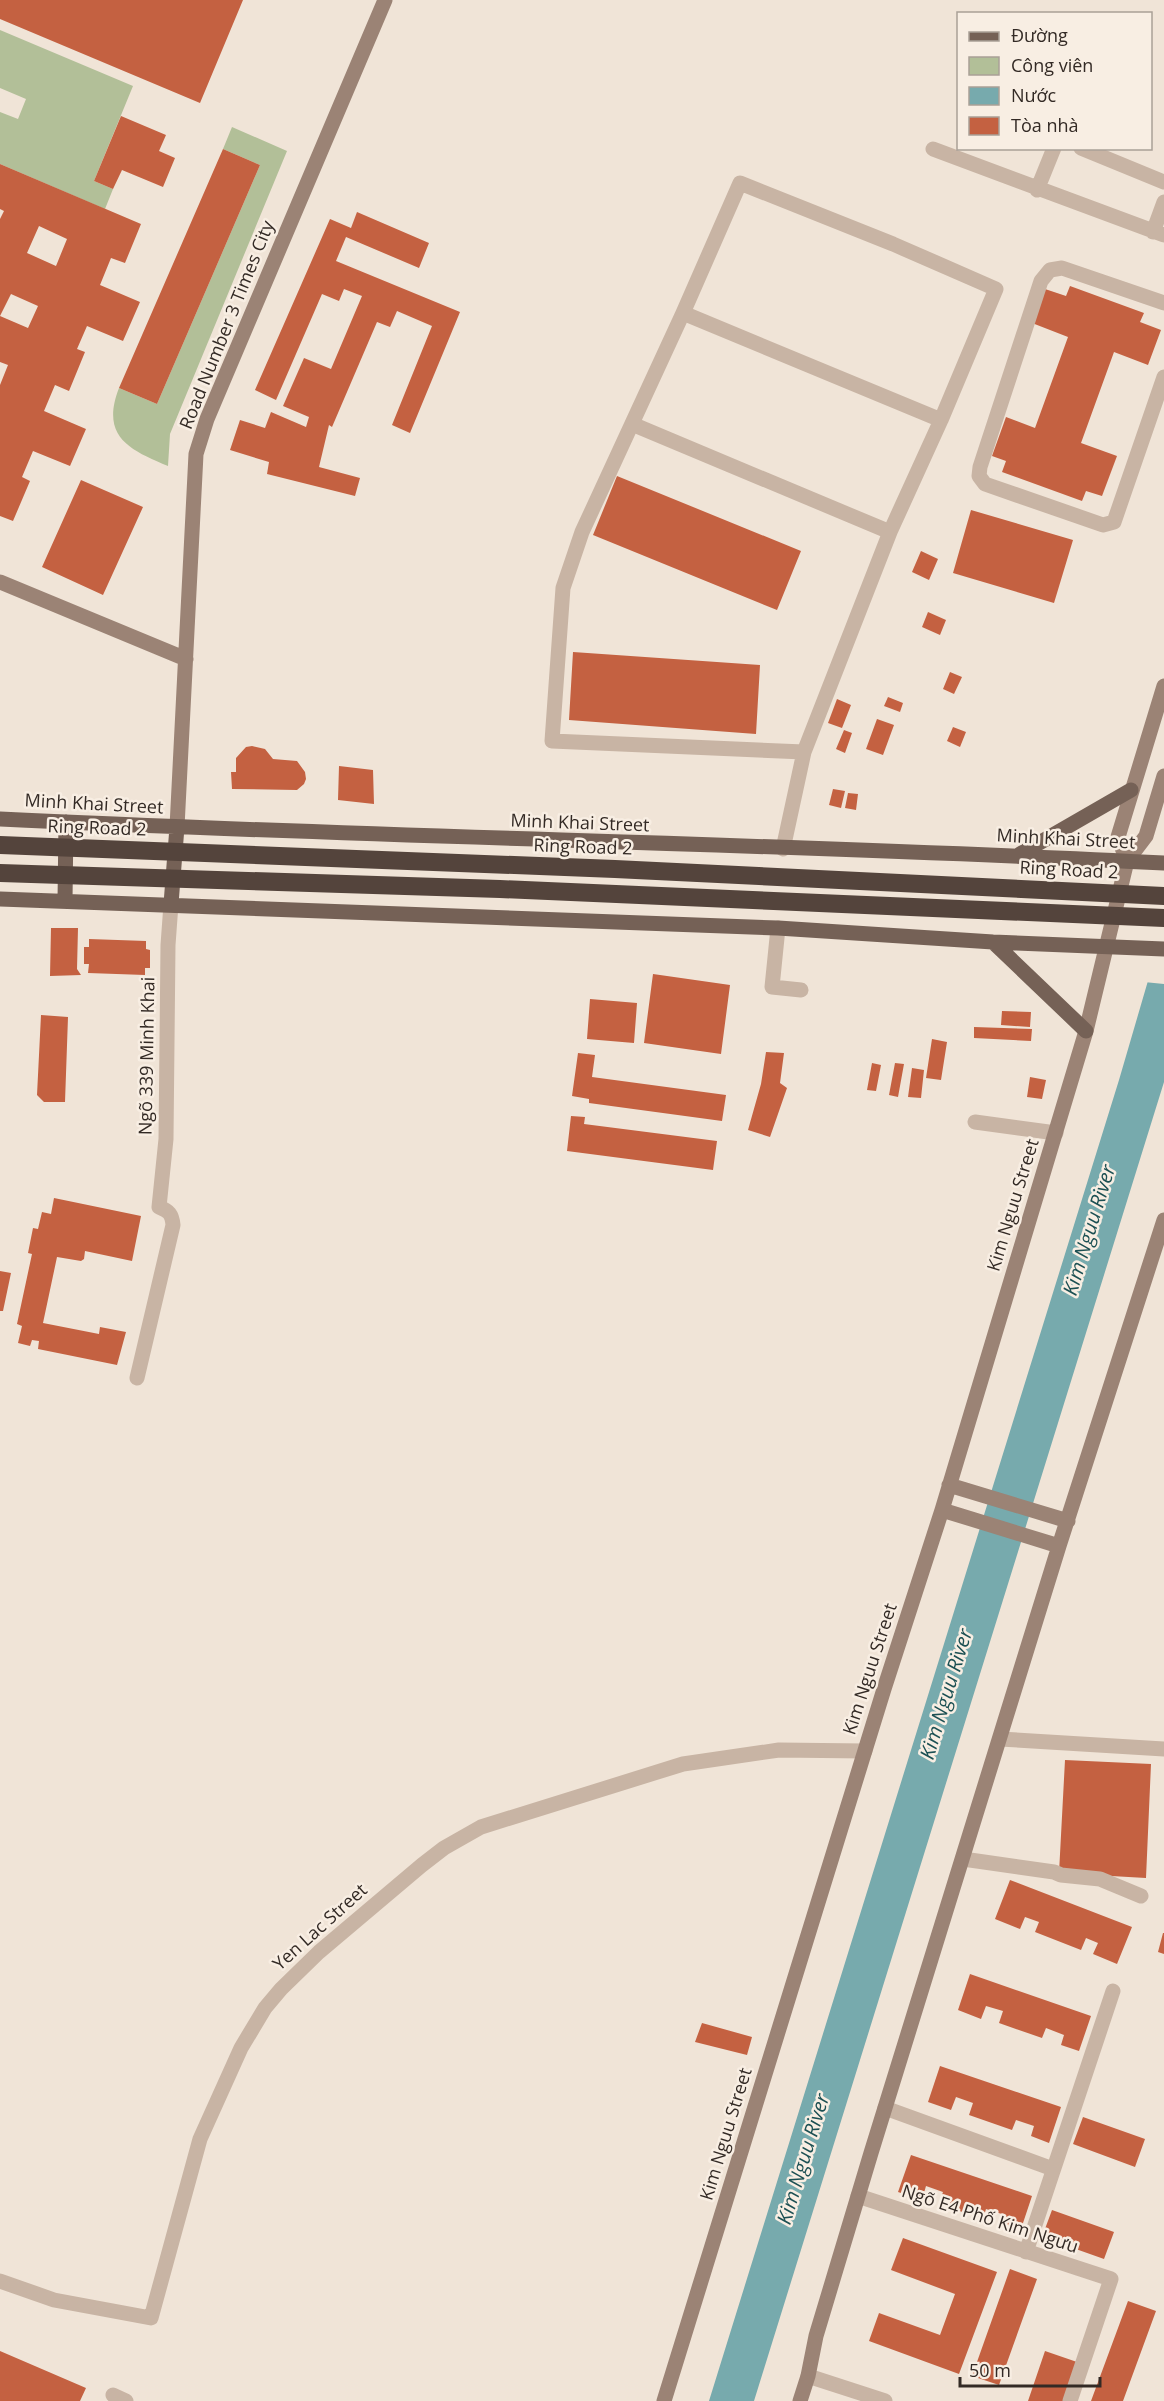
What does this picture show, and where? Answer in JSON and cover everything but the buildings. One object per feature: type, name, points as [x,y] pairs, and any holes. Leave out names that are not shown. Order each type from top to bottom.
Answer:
[{"type":"highway","name":"Ring Road 2","points":[[0,845],[615,869],[1164,896]]},
{"type":"highway","points":[[0,873],[500,889],[1164,918]]},
{"type":"main road","name":"Road Number 3 Times City","points":[[177,827],[193,482],[198,446],[207,419],[385,0]]},
{"type":"main road","points":[[0,582],[186,659]]},
{"type":"main road","points":[[1127,861],[1118,837],[1164,686]]},
{"type":"main road","points":[[1127,861],[1146,836],[1164,776]]},
{"type":"main road","points":[[1018,855],[1131,790]]},
{"type":"main road","name":"Minh Khai Street","points":[[0,819],[783,849],[1018,855],[1161,863]]},
{"type":"main road","points":[[65,901],[66,822]]},
{"type":"main road","points":[[171,904],[177,827]]},
{"type":"main road","name":"Kim Nguu Street","points":[[664,2401],[942,1510],[1056,1133],[1086,1031],[1127,861]]},
{"type":"main road","points":[[0,899],[778,928],[993,942],[1164,949]]},
{"type":"main road","points":[[993,942],[1086,1031]]},
{"type":"main road","points":[[800,2401],[816,2336],[885,2108],[1059,1546],[1164,1220]]},
{"type":"main road","points":[[949,1485],[1068,1521]]},
{"type":"main road","points":[[942,1510],[1059,1546]]},
{"type":"street","points":[[933,149],[1037,190],[1158,233],[1164,202]]},
{"type":"street","points":[[1037,190],[1053,150]]},
{"type":"street","points":[[1087,150],[1164,182]]},
{"type":"street","points":[[783,849],[804,752],[890,532],[941,420],[996,289],[893,244],[740,183],[582,532],[563,588],[552,741],[804,752]]},
{"type":"street","points":[[1164,303],[1062,268],[1050,270],[1041,281],[980,467],[979,477],[986,484],[1103,525],[1111,524],[1114,522],[1158,416],[1164,377]]},
{"type":"street","points":[[683,313],[941,420]]},
{"type":"street","points":[[632,424],[890,532]]},
{"type":"street","name":"Ngõ 339 Minh Khai","points":[[137,1378],[173,1225],[172,1216],[168,1211],[159,1207],[166,1139],[168,945],[171,904]]},
{"type":"street","points":[[778,928],[772,987],[801,990]]},
{"type":"street","points":[[975,1122],[1056,1133]]},
{"type":"street","points":[[1000,1739],[1164,1749]]},
{"type":"street","name":"Yen Lac Street","points":[[0,2281],[54,2300],[151,2318],[206,2120],[241,2048],[265,2008],[281,1989],[320,1952],[373,1905],[444,1848],[481,1827],[683,1764],[779,1750],[865,1751]]},
{"type":"street","points":[[963,1859],[1054,1872],[1060,1875],[1100,1879],[1142,1896]]},
{"type":"street","points":[[1026,2252],[1113,1991]]},
{"type":"street","points":[[885,2108],[1053,2169]]},
{"type":"street","name":"Ngõ E4 Phố Kim Ngưu","points":[[858,2196],[1111,2279],[1070,2401]]},
{"type":"street","points":[[808,2376],[885,2401]]},
{"type":"green space","points":[[0,30],[133,86],[94,181],[113,189],[105,209],[0,164],[0,112],[18,119],[26,99],[0,88]]},
{"type":"green space","points":[[232,127],[287,151],[170,434],[168,466],[142,454],[122,439],[113,419],[114,405],[119,388],[157,404],[260,165],[223,149]]},
{"type":"water","name":"Kim Nguu River","points":[[1164,926],[1164,1082],[754,2401],[709,2401],[1119,1080]]},
{"type":"pier","points":[[1164,923],[1164,984],[1144,982],[1161,925]]}]
